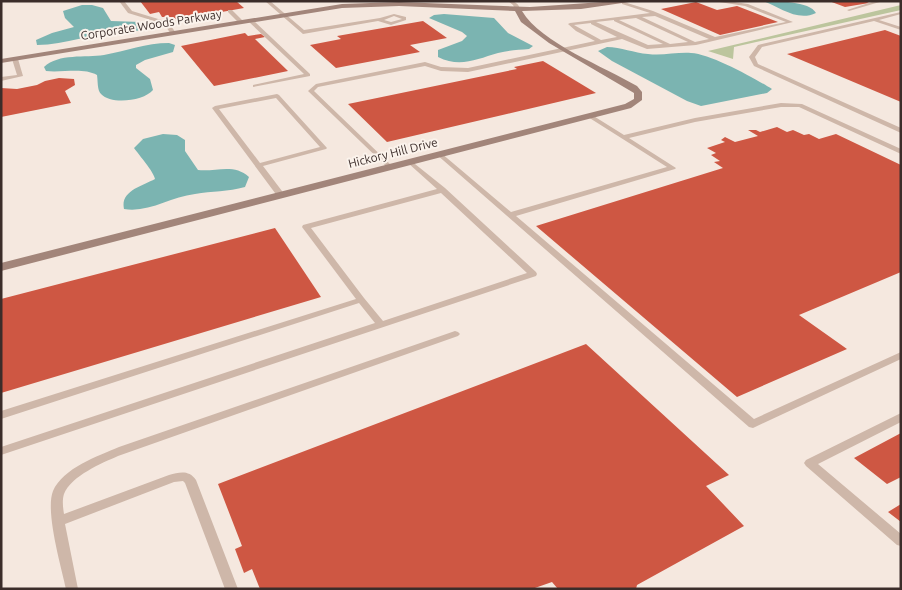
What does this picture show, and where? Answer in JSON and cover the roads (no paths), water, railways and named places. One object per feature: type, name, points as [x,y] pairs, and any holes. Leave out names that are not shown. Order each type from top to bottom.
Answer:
[{"type":"street","name":"Corporate Woods Parkway","points":[[1,61],[342,6],[419,3],[518,10],[562,9],[633,1]]},
{"type":"street","name":"Hickory Hill Drive","points":[[1,267],[590,116],[633,104],[639,97],[638,92],[628,83],[531,28],[519,16],[518,10]]},
{"type":"lane","points":[[121,1],[130,12],[166,23],[173,33]]},
{"type":"lane","points":[[267,1],[303,32],[380,19],[390,15],[402,16],[405,19],[403,22],[391,24],[380,19]]},
{"type":"lane","points":[[510,1],[515,4],[518,10]]},
{"type":"lane","points":[[591,22],[647,47],[696,44],[791,22],[746,5],[715,1]]},
{"type":"lane","points":[[849,10],[880,1]]},
{"type":"lane","points":[[624,2],[714,40]]},
{"type":"lane","points":[[390,15],[396,4]]},
{"type":"lane","points":[[230,11],[241,22]]},
{"type":"lane","points":[[900,13],[760,46],[752,57],[756,65],[901,131]]},
{"type":"lane","points":[[601,42],[570,24],[656,14]]},
{"type":"lane","points":[[637,17],[696,44]]},
{"type":"lane","points":[[873,19],[901,29]]},
{"type":"lane","points":[[250,20],[308,75],[255,86]]},
{"type":"lane","points":[[615,20],[671,46]]},
{"type":"lane","points":[[390,167],[311,91],[316,86],[425,64],[441,69],[468,70],[622,37]]},
{"type":"lane","points":[[1,79],[20,76],[15,59]]},
{"type":"lane","points":[[259,166],[324,148],[277,96],[215,108],[259,166],[281,195]]},
{"type":"lane","points":[[623,137],[696,120],[781,105],[800,105],[901,152]]},
{"type":"lane","points":[[510,215],[673,168],[590,116]]},
{"type":"lane","points":[[439,154],[753,424],[901,355]]},
{"type":"lane","points":[[1,451],[533,274],[410,162]]},
{"type":"lane","points":[[381,324],[306,227],[442,190]]},
{"type":"lane","points":[[1,415],[361,300]]},
{"type":"lane","points":[[72,589],[56,509],[58,492],[73,476],[96,461],[455,334]]},
{"type":"lane","points":[[901,417],[810,463],[901,540]]},
{"type":"lane","points":[[58,520],[173,478],[185,476],[190,480],[232,589]]},
{"type":"water","points":[[763,1],[800,4],[813,9],[816,13],[802,16],[795,15]]},
{"type":"water","points":[[82,5],[103,8],[111,21],[141,22],[147,24],[148,27],[139,30],[111,32],[58,43],[37,45],[36,40],[74,27],[65,18],[63,11]]},
{"type":"water","points":[[434,15],[494,18],[508,33],[533,46],[529,49],[502,52],[476,60],[454,62],[446,60],[438,57],[438,50],[462,41],[467,36],[429,18]]},
{"type":"water","points":[[169,43],[175,45],[173,52],[145,60],[136,65],[136,68],[150,79],[153,90],[149,94],[135,99],[112,100],[101,94],[97,75],[85,71],[46,71],[44,67],[65,58],[104,55],[144,46]]},
{"type":"water","points":[[607,47],[653,54],[699,54],[732,67],[772,89],[767,93],[701,106],[687,101],[612,61],[598,51]]},
{"type":"water","points":[[163,134],[177,135],[185,140],[185,151],[198,170],[237,170],[249,177],[245,187],[186,196],[142,209],[124,209],[125,198],[129,193],[155,179],[134,148],[143,139]]}]
